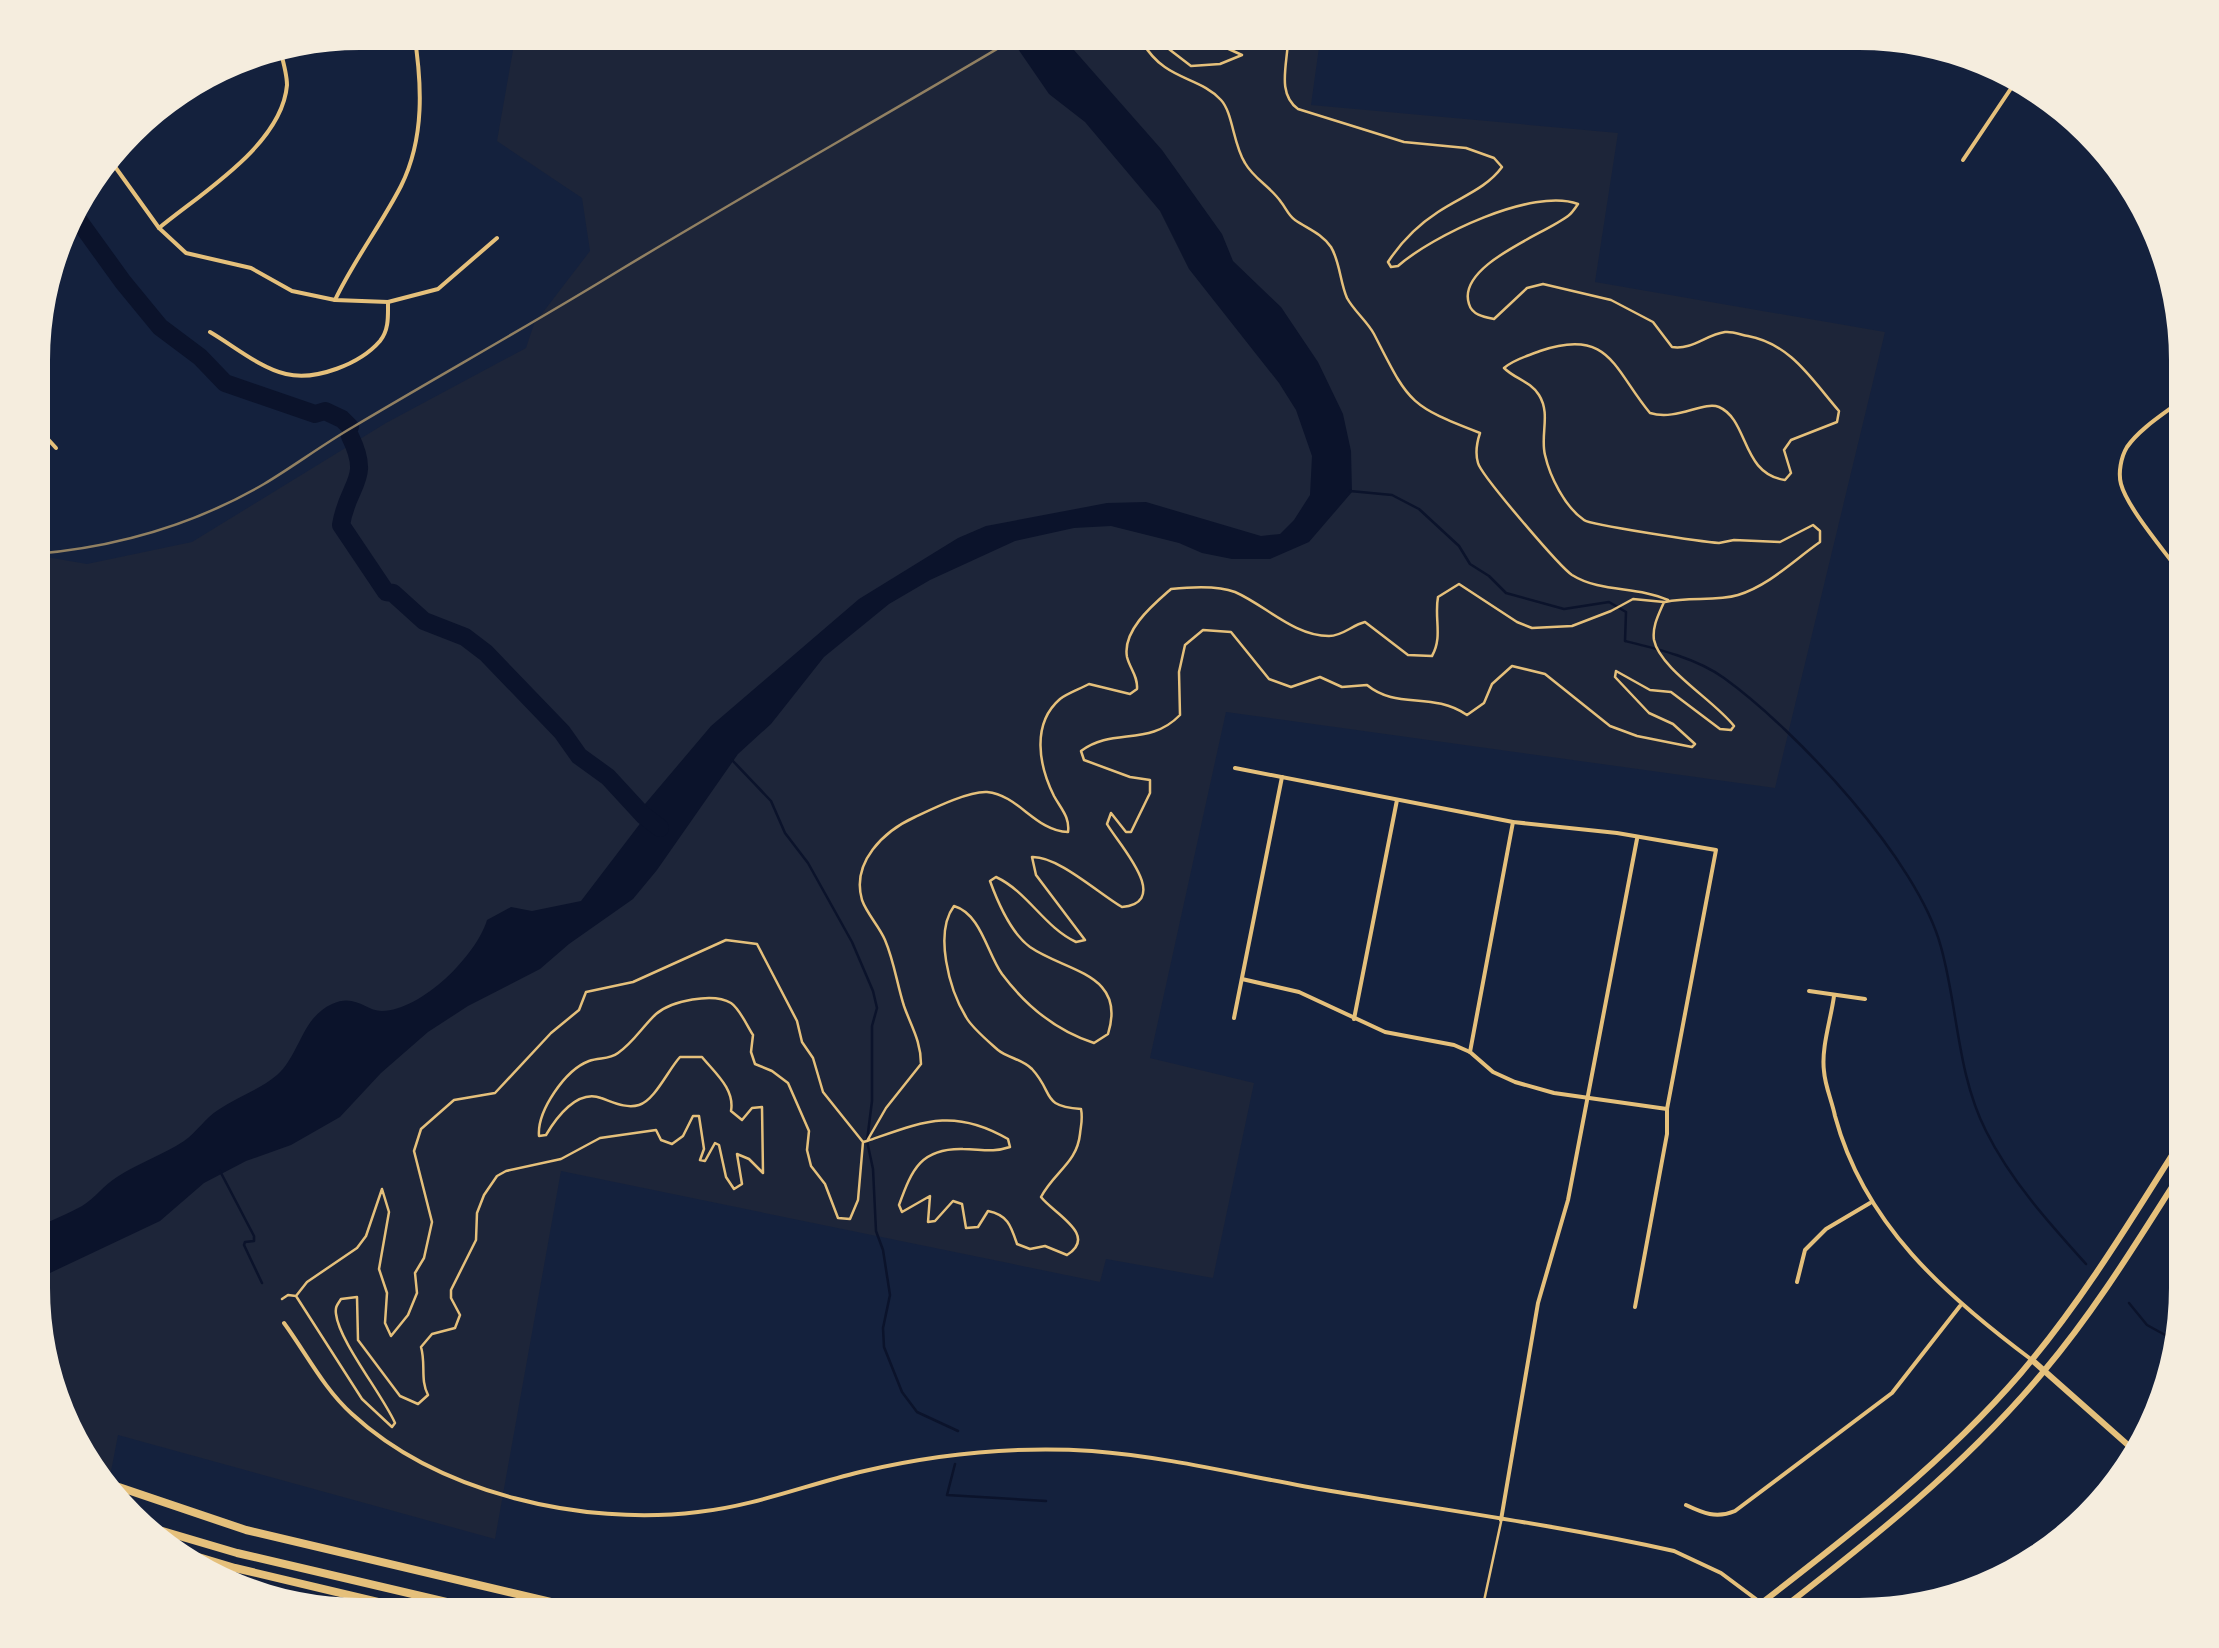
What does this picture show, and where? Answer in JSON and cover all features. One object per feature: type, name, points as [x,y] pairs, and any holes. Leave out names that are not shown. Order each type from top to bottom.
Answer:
[{"type":"highway","points":[[125,1489],[246,1530],[530,1597]]},
{"type":"highway","points":[[170,1534],[236,1553],[425,1597]]},
{"type":"highway","points":[[217,1562],[357,1597]]},
{"type":"main road","points":[[1768,1598],[1922,1473],[2032,1360],[2094,1276],[2168,1161]]},
{"type":"main road","points":[[1796,1598],[1922,1496],[1994,1428],[2044,1372],[2104,1293],[2168,1193]]},
{"type":"main road","points":[[2032,1360],[2126,1444]]},
{"type":"street","points":[[335,300],[402,184],[412,158],[421,80],[417,50]]},
{"type":"street","points":[[159,228],[229,176],[268,130],[286,84],[282,60]]},
{"type":"street","points":[[1962,160],[2010,89]]},
{"type":"street","points":[[116,169],[159,228],[186,253],[251,268],[292,292],[335,300],[388,302],[438,289],[497,238]]},
{"type":"street","points":[[210,332],[273,370],[300,376],[320,374],[381,340],[388,325],[388,302]]},
{"type":"street","points":[[2169,410],[2136,436],[2124,451],[2120,466],[2121,484],[2169,557]]},
{"type":"street","points":[[50,442],[56,448]]},
{"type":"street","points":[[1235,768],[1513,822],[1716,850],[1666,1109],[1667,1134],[1635,1307]]},
{"type":"street","points":[[1234,1018],[1282,777]]},
{"type":"street","points":[[1354,1019],[1397,800]]},
{"type":"street","points":[[1470,1052],[1513,822]]},
{"type":"street","points":[[1501,1520],[1538,1303],[1568,1200],[1637,837]]},
{"type":"street","points":[[1242,979],[1299,992],[1385,1032],[1454,1044],[1470,1052],[1492,1072],[1515,1082],[1666,1109]]},
{"type":"street","points":[[1809,990],[1865,1000]]},
{"type":"street","points":[[1834,996],[1823,1070],[1842,1143],[1870,1203],[1914,1260],[1960,1306],[2032,1360]]},
{"type":"street","points":[[1797,1282],[1805,1250],[1826,1229],[1870,1203]]},
{"type":"street","points":[[1686,1505],[1707,1515],[1724,1516],[1734,1511],[1892,1392],[1960,1306]]},
{"type":"street","points":[[284,1323],[349,1412],[418,1462],[502,1495],[582,1510],[643,1516],[698,1512],[753,1503],[858,1472],[924,1458],[984,1452],[1095,1451],[1674,1551],[1708,1565],[1755,1598]]},
{"type":"lane","points":[[1485,1598],[1501,1520]]},
{"type":"path","points":[[1147,51],[1172,74],[1222,101],[1246,166],[1280,198],[1294,220],[1308,225],[1330,246],[1349,302],[1373,331],[1383,358],[1405,394],[1428,411],[1480,433],[1476,444],[1478,465],[1538,542],[1569,574],[1593,584],[1633,588],[1666,601]]},
{"type":"path","points":[[1170,51],[1191,66],[1220,64],[1242,55],[1232,51]]},
{"type":"path","points":[[296,1296],[362,1399],[392,1427],[396,1423],[357,1360],[336,1317],[336,1308],[341,1299],[357,1298],[358,1340],[400,1396],[418,1404],[428,1395],[422,1385],[426,1363],[421,1348],[432,1334],[455,1328],[460,1315],[451,1290],[476,1240],[477,1212],[484,1195],[498,1176],[561,1159],[600,1138],[656,1130],[661,1140],[672,1144],[683,1136],[693,1116],[699,1116],[704,1149],[700,1160],[705,1161],[716,1143],[720,1145],[726,1177],[734,1189],[742,1184],[737,1154],[749,1159],[762,1173],[762,1107],[752,1108],[742,1120],[731,1111],[734,1103],[726,1085],[702,1058],[680,1057],[652,1097],[637,1106],[616,1104],[595,1095],[578,1100],[558,1116],[546,1135],[539,1136],[538,1125],[569,1075],[587,1061],[613,1058],[636,1039],[658,1011],[685,1002],[714,998],[732,1004],[753,1035],[751,1052],[755,1064],[772,1071],[793,1092],[809,1131],[807,1150],[811,1166],[826,1184],[838,1218],[850,1219],[858,1200],[865,1141],[921,1064],[921,1044],[904,1006],[895,966],[862,900],[862,868],[870,851],[912,818],[954,800],[987,792],[1017,806],[1043,826],[1068,832],[1066,813],[1052,791],[1039,740],[1048,714],[1061,698],[1089,684],[1130,694],[1137,689],[1138,681],[1128,658],[1130,637],[1156,601],[1172,589],[1210,588],[1236,593],[1280,620],[1326,636],[1344,633],[1365,622],[1408,655],[1432,656],[1439,644],[1438,596],[1459,584],[1532,628],[1572,626],[1633,599],[1666,601],[1738,595],[1801,558],[1820,542],[1820,531],[1813,525],[1780,542],[1720,543],[1593,525],[1570,506],[1548,469],[1543,446],[1544,403],[1527,380],[1504,368],[1510,362],[1553,347],[1587,345],[1608,356],[1623,371],[1650,413],[1675,416],[1705,406],[1719,408],[1730,416],[1760,468],[1773,478],[1784,480],[1790,473],[1784,450],[1791,440],[1837,422],[1838,411],[1792,356],[1782,347],[1758,338],[1722,332],[1683,349],[1672,347],[1653,322],[1611,300],[1542,284],[1527,288],[1494,319],[1474,313],[1468,291],[1478,272],[1570,216],[1578,204],[1568,200],[1501,212],[1420,248],[1398,266],[1391,266],[1388,262],[1395,251],[1419,226],[1490,181],[1502,167],[1494,158],[1466,148],[1404,142],[1298,109],[1289,103],[1282,87],[1288,51]]},
{"type":"path","points":[[865,1141],[919,1122],[953,1118],[999,1133],[1008,1138],[1010,1147],[995,1152],[962,1149],[927,1155],[910,1174],[899,1205],[902,1212],[930,1196],[928,1222],[936,1221],[952,1201],[962,1204],[966,1228],[978,1227],[988,1212],[1001,1214],[1011,1225],[1017,1244],[1030,1249],[1045,1246],[1067,1255],[1076,1249],[1076,1230],[1041,1196],[1072,1162],[1080,1146],[1081,1109],[1059,1108],[1050,1101],[1031,1068],[1002,1053],[966,1018],[944,957],[950,910],[954,906],[968,912],[999,970],[1040,1014],[1073,1036],[1094,1042],[1108,1034],[1112,1009],[1100,984],[1028,946],[998,901],[990,881],[996,877],[1013,886],[1059,934],[1076,942],[1085,940],[1036,875],[1032,857],[1044,856],[1061,865],[1122,907],[1132,906],[1141,898],[1144,884],[1133,857],[1107,824],[1111,813],[1126,832],[1131,832],[1150,793],[1150,780],[1100,768],[1084,760],[1082,750],[1103,740],[1161,731],[1177,719],[1184,645],[1203,630],[1230,632],[1269,679],[1291,688],[1320,677],[1342,687],[1367,686],[1382,698],[1450,704],[1467,714],[1484,703],[1492,684],[1512,666],[1545,674],[1610,726],[1692,748],[1695,744],[1683,732],[1649,713],[1614,677],[1616,672],[1622,672],[1650,690],[1671,692],[1720,729],[1731,730],[1734,726],[1678,673],[1654,644],[1654,625],[1666,601]]},
{"type":"path","points":[[296,1296],[307,1282],[357,1248],[366,1236],[382,1190],[389,1212],[379,1269],[387,1293],[385,1323],[391,1336],[408,1315],[417,1293],[415,1274],[424,1258],[432,1222],[414,1151],[422,1129],[454,1100],[495,1093],[578,1010],[586,992],[632,982],[726,940],[757,944],[797,1021],[823,1092],[865,1141]]},
{"type":"path","points":[[282,1299],[296,1296]]},
{"type":"shaded area","points":[[513,50],[1319,51],[1311,105],[1618,133],[1595,282],[1885,332],[1775,788],[1226,712],[1150,1058],[1254,1083],[1213,1278],[1106,1259],[1100,1282],[561,1171],[495,1539],[118,1435],[111,1472],[82,1425],[66,1388],[51,1309],[50,558],[87,564],[192,542],[386,423],[526,348],[534,324],[590,251],[582,198],[497,141]]},
{"type":"shaded area","points":[[1019,50],[1074,50],[1162,150],[1222,234],[1233,261],[1281,307],[1318,362],[1343,414],[1351,451],[1352,492],[1309,542],[1270,559],[1232,559],[1202,553],[1179,543],[1111,526],[1074,528],[1015,541],[930,580],[889,604],[824,657],[771,724],[738,754],[633,899],[540,969],[468,1006],[428,1032],[381,1073],[340,1117],[291,1145],[246,1161],[204,1183],[160,1221],[51,1273],[51,1221],[82,1206],[117,1177],[184,1141],[213,1113],[277,1075],[322,1010],[347,1000],[382,1011],[398,1008],[445,979],[472,949],[487,920],[511,907],[532,911],[581,901],[642,821],[645,804],[711,726],[859,599],[958,538],[986,526],[1107,503],[1146,502],[1261,536],[1280,534],[1294,520],[1310,495],[1312,456],[1296,410],[1189,269],[1160,211],[1085,122],[1049,94]]},
{"type":"waterway","points":[[81,224],[160,327],[200,357],[225,383],[315,414],[325,411],[350,427]]},
{"type":"waterway","points":[[350,436],[359,473],[341,525],[386,592],[393,593],[424,621],[465,637],[486,653],[562,732],[579,756],[608,777],[660,828]]},
{"type":"waterway","points":[[1350,491],[1392,495],[1419,509],[1459,546],[1470,564],[1506,593],[1564,609],[1609,602],[1626,612],[1625,641],[1676,655],[1713,671],[1753,701],[1818,763],[1881,837],[1928,913],[1947,970],[1976,1109],[2019,1184],[2086,1264]]},
{"type":"waterway","points":[[732,760],[771,801],[785,833],[808,863],[852,942],[873,991],[877,1008],[872,1026],[872,1101],[867,1141],[873,1169],[876,1231],[890,1295],[883,1328],[884,1347],[902,1392],[917,1412],[958,1431]]},
{"type":"waterway","points":[[220,1171],[254,1236],[254,1241],[244,1245],[262,1283]]},
{"type":"waterway","points":[[2129,1303],[2147,1325],[2165,1335]]},
{"type":"waterway","points":[[955,1464],[947,1495],[1046,1501]]},
{"type":"railway","points":[[50,552],[125,540],[182,523],[237,499],[994,50]]}]
